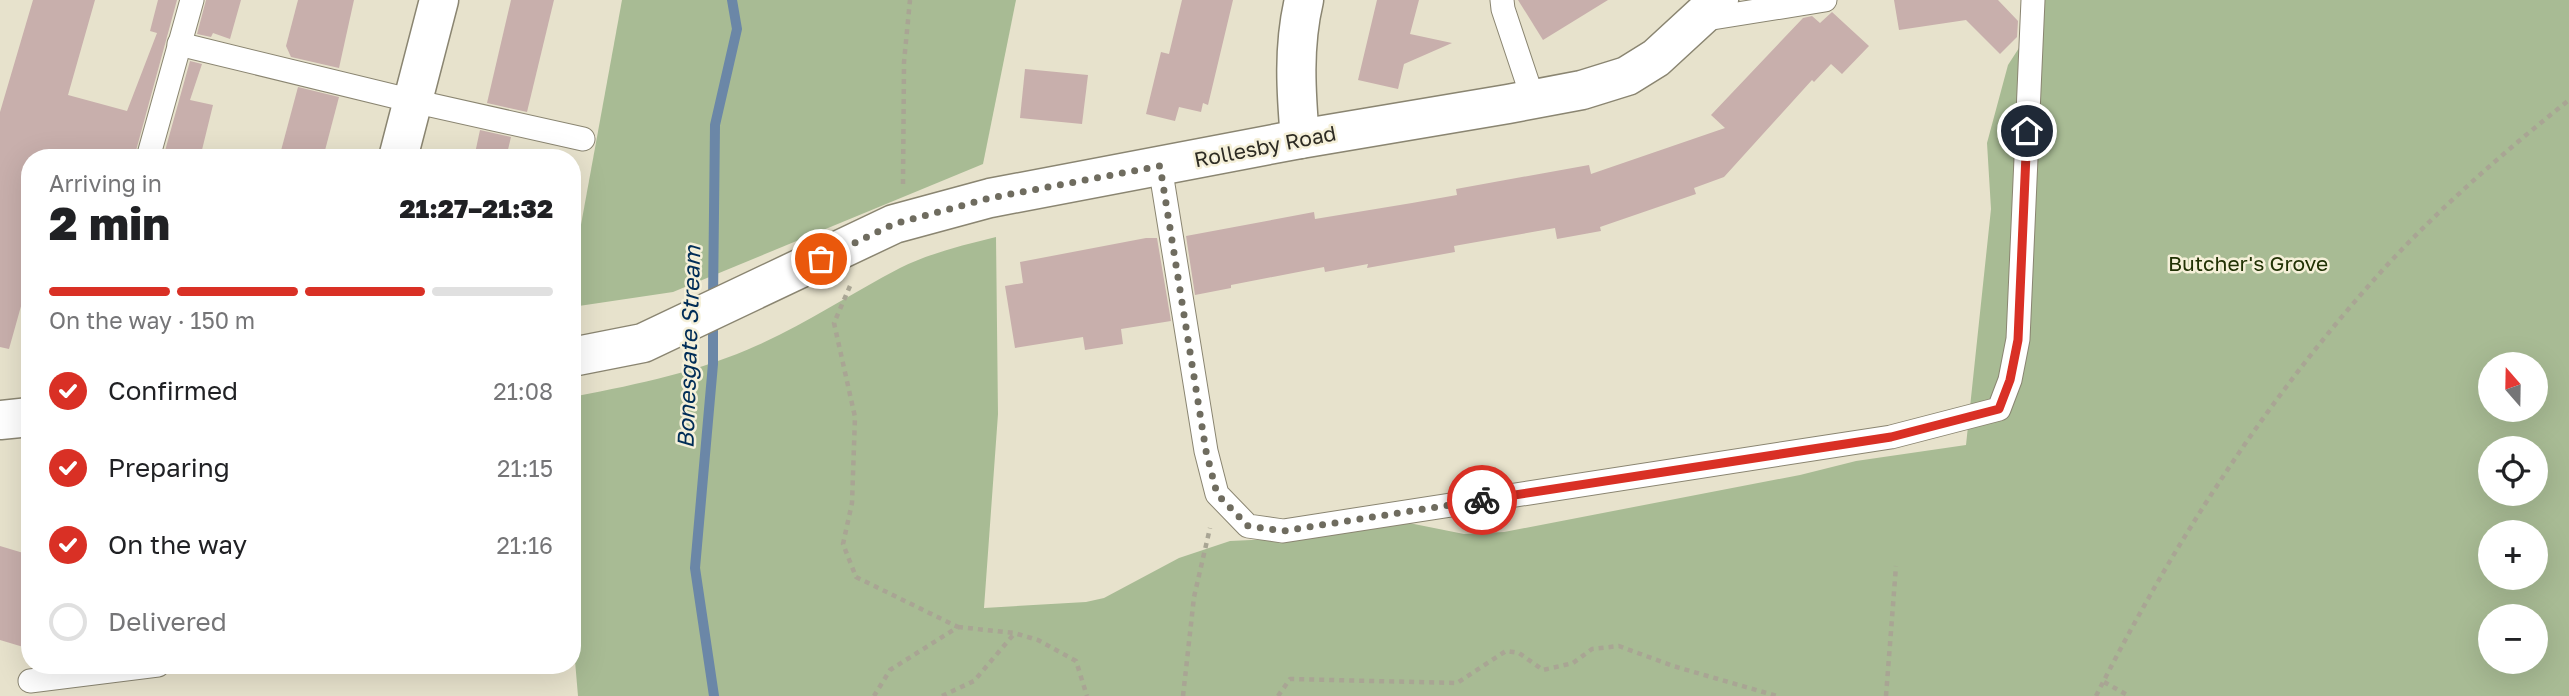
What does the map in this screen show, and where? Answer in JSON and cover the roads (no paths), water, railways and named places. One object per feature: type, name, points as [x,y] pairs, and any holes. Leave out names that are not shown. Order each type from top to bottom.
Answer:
[{"type":"street","points":[[400,149],[439,0]]},
{"type":"street","points":[[1300,139],[1295,66],[1299,20],[1304,0]]},
{"type":"street","name":"Rollesby Road","points":[[581,355],[643,343],[894,224],[990,198],[1300,139],[1583,90],[1627,76],[1656,58],[1709,10]]},
{"type":"street","points":[[0,420],[21,418]]},
{"type":"lane","points":[[150,149],[192,0]]},
{"type":"lane","points":[[1502,0],[1533,99]]},
{"type":"lane","points":[[1709,10],[1825,0]]},
{"type":"lane","points":[[1160,166],[1206,451],[1217,494],[1248,526],[1283,531],[1891,437],[1999,409],[2010,380],[2018,340],[2034,0]]},
{"type":"lane","points":[[179,44],[413,102],[583,139]]},
{"type":"lane","points":[[30,681],[86,674]]},
{"type":"waterway","name":"Bonesgate Stream","points":[[713,300],[715,125],[737,29],[732,0]]},
{"type":"waterway","name":"Bonesgate Stream","points":[[713,320],[713,364],[695,568],[714,696]]},
{"type":"park label","name":"Butcher's Grove","points":[[2248,263]]}]
